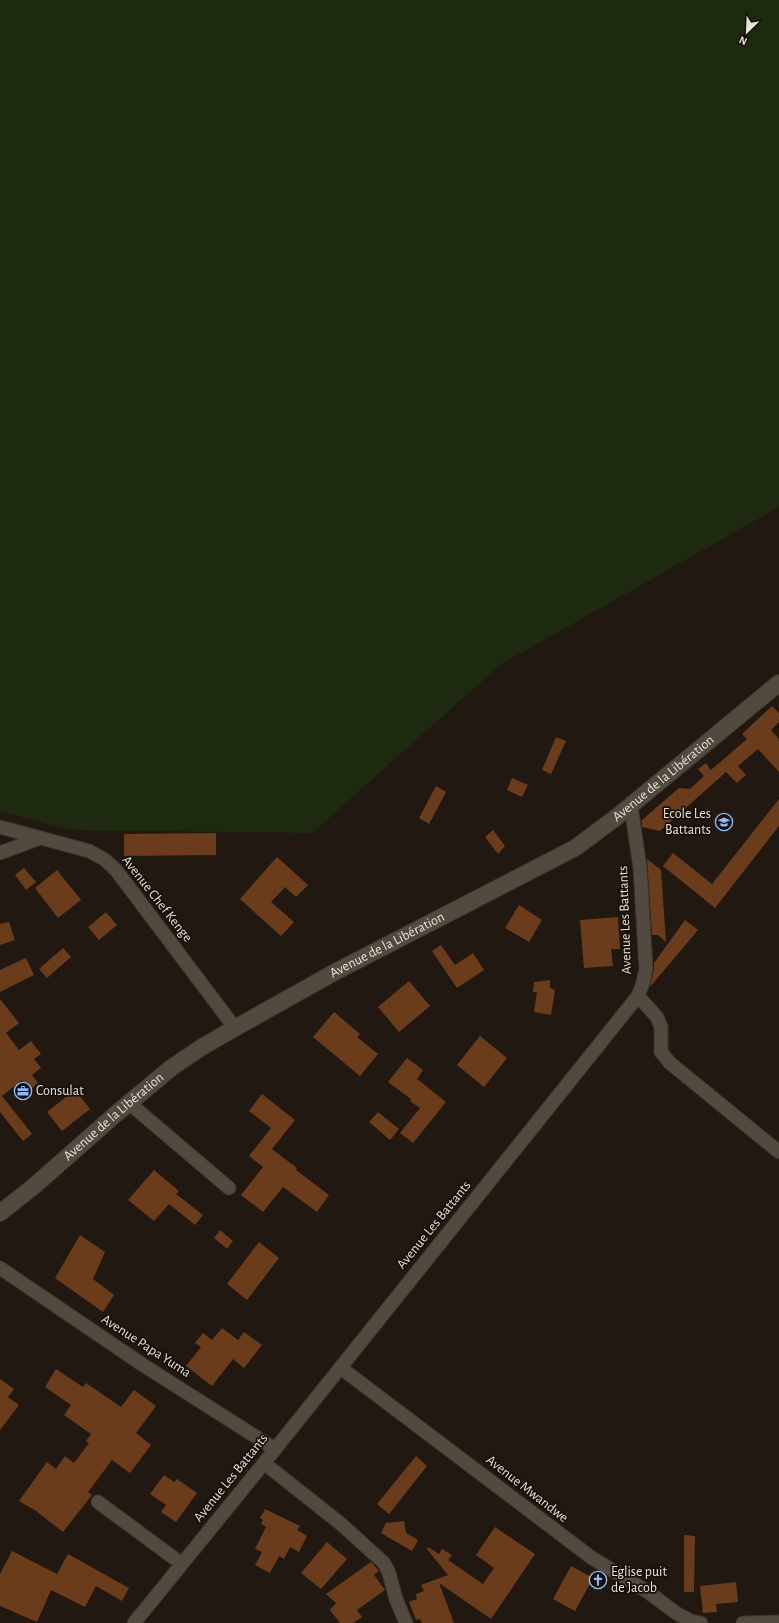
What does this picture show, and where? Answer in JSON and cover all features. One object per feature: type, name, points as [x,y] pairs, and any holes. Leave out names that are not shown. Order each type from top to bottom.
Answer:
[{"type":"street","name":"Avenue de la Libération","points":[[0,1213],[33,1187],[171,1068],[235,1028],[335,972],[575,848],[630,806],[779,683]]},
{"type":"street","name":"Avenue Les Battants","points":[[134,1623],[341,1368],[638,996],[646,969],[640,868],[630,806]]},
{"type":"street","name":"Avenue Chef Kenge","points":[[0,827],[89,851],[104,859],[116,870],[235,1028]]},
{"type":"street","points":[[0,853],[40,838]]},
{"type":"street","points":[[638,996],[657,1017],[660,1027],[661,1052],[670,1063],[779,1152]]},
{"type":"street","points":[[129,1103],[230,1188]]},
{"type":"street","name":"Avenue Papa Yuma","points":[[0,1268],[144,1365],[275,1449]]},
{"type":"street","name":"Avenue Mwandwe","points":[[341,1368],[592,1558],[648,1592],[676,1613],[690,1621],[702,1623]]},
{"type":"street","points":[[264,1463],[341,1524],[384,1563],[389,1573],[396,1599],[406,1623]]},
{"type":"street","points":[[98,1502],[182,1564]]},
{"type":"street","points":[[743,1623],[779,1622]]},
{"type":"green space","points":[[0,0],[779,0],[779,507],[500,665],[312,833],[70,830],[0,811]]},
{"type":"building","points":[[772,706],[779,713],[779,722],[771,730],[779,739],[779,772],[758,749],[738,766],[746,775],[737,783],[726,772],[660,831],[642,827],[642,820],[679,788],[690,789],[704,776],[698,769],[706,763],[711,770],[747,739],[742,734]]},
{"type":"building","points":[[556,737],[566,741],[551,774],[542,770]]},
{"type":"building","points":[[512,778],[528,785],[522,797],[507,790]]},
{"type":"building","points":[[436,786],[446,792],[429,824],[419,818]]},
{"type":"building","points":[[779,799],[779,826],[715,908],[663,866],[673,853],[712,884]]},
{"type":"building","points":[[493,830],[505,846],[498,854],[485,837]]},
{"type":"building","points":[[216,833],[216,855],[124,856],[124,834]]},
{"type":"building","points":[[277,857],[308,885],[296,897],[285,887],[271,902],[294,922],[281,936],[240,899]]},
{"type":"building","points":[[647,859],[661,870],[666,942],[658,935],[652,935]]},
{"type":"building","points":[[24,868],[36,882],[26,890],[15,875]]},
{"type":"building","points":[[57,870],[81,900],[58,918],[35,888]]},
{"type":"building","points":[[519,905],[542,920],[529,942],[505,928]]},
{"type":"building","points":[[106,912],[117,925],[99,940],[88,927]]},
{"type":"building","points":[[618,917],[620,949],[611,949],[613,966],[584,968],[580,920]]},
{"type":"building","points":[[685,920],[698,930],[650,987],[654,963]]},
{"type":"building","points":[[9,922],[15,940],[0,945],[0,924]]},
{"type":"building","points":[[441,945],[455,965],[473,953],[484,970],[457,988],[432,951]]},
{"type":"building","points":[[63,948],[71,957],[47,978],[39,969]]},
{"type":"building","points":[[26,958],[34,975],[0,992],[0,970]]},
{"type":"building","points":[[550,980],[550,988],[555,990],[551,1015],[534,1012],[537,992],[533,992],[534,982]]},
{"type":"building","points":[[409,981],[430,1006],[399,1032],[378,1007]]},
{"type":"building","points":[[0,999],[19,1023],[6,1033],[19,1050],[31,1041],[41,1054],[34,1059],[41,1068],[32,1075],[38,1083],[29,1090],[22,1080],[2,1096],[32,1134],[23,1141],[0,1112]]},
{"type":"building","points":[[334,1012],[360,1034],[357,1037],[378,1054],[360,1076],[313,1037]]},
{"type":"building","points":[[480,1036],[507,1058],[484,1087],[457,1065]]},
{"type":"building","points":[[407,1058],[423,1070],[417,1079],[446,1102],[413,1143],[400,1133],[420,1108],[410,1101],[411,1099],[388,1082]]},
{"type":"building","points":[[75,1090],[90,1109],[62,1131],[47,1112]]},
{"type":"building","points":[[262,1094],[295,1120],[272,1149],[297,1168],[296,1170],[329,1195],[317,1212],[283,1187],[263,1212],[241,1195],[263,1167],[249,1156],[271,1128],[249,1111]]},
{"type":"building","points":[[378,1112],[399,1129],[390,1140],[369,1122]]},
{"type":"building","points":[[154,1170],[179,1191],[176,1194],[203,1215],[195,1225],[169,1204],[154,1221],[128,1200]]},
{"type":"building","points":[[220,1230],[233,1241],[227,1249],[214,1238]]},
{"type":"building","points":[[80,1235],[105,1252],[93,1279],[114,1295],[103,1312],[55,1278]]},
{"type":"building","points":[[259,1242],[279,1258],[247,1300],[227,1284]]},
{"type":"building","points":[[222,1328],[238,1340],[244,1332],[262,1345],[244,1368],[233,1359],[212,1386],[186,1366],[201,1347],[195,1343],[203,1333],[212,1340]]},
{"type":"building","points":[[56,1369],[83,1387],[86,1383],[121,1407],[134,1390],[156,1406],[136,1433],[151,1445],[130,1473],[112,1460],[88,1492],[92,1495],[63,1532],[36,1511],[19,1501],[47,1462],[56,1469],[65,1456],[74,1463],[89,1443],[86,1441],[91,1434],[64,1415],[71,1405],[45,1387]]},
{"type":"building","points":[[0,1379],[14,1389],[8,1397],[19,1405],[0,1430]]},
{"type":"building","points":[[416,1456],[427,1466],[389,1514],[377,1504]]},
{"type":"building","points":[[164,1475],[174,1482],[177,1479],[197,1493],[176,1522],[161,1512],[166,1505],[150,1494]]},
{"type":"building","points":[[265,1509],[300,1526],[297,1530],[307,1536],[299,1552],[290,1547],[284,1559],[279,1556],[270,1573],[255,1565],[262,1552],[255,1549],[266,1527],[261,1524],[263,1520],[260,1518]]},
{"type":"building","points":[[404,1521],[406,1533],[418,1540],[412,1551],[381,1533],[386,1523]]},
{"type":"building","points":[[495,1527],[535,1554],[491,1619],[439,1583],[454,1623],[422,1623],[420,1619],[416,1620],[409,1602],[417,1599],[416,1594],[424,1591],[421,1585],[448,1575],[427,1549],[428,1547],[439,1554],[442,1549],[452,1555],[448,1560],[483,1584],[494,1568],[476,1555]]},
{"type":"building","points":[[684,1535],[695,1536],[694,1592],[684,1592]]},
{"type":"building","points":[[327,1542],[347,1559],[321,1589],[301,1573]]},
{"type":"building","points":[[12,1551],[57,1574],[68,1554],[129,1588],[122,1601],[96,1586],[85,1607],[51,1590],[37,1622],[0,1606],[0,1574]]},
{"type":"building","points":[[371,1562],[379,1571],[374,1575],[385,1590],[357,1610],[362,1617],[353,1623],[340,1623],[330,1610],[336,1603],[326,1594]]},
{"type":"building","points":[[571,1566],[593,1578],[575,1611],[553,1599]]},
{"type":"building","points":[[736,1582],[738,1602],[716,1604],[717,1612],[703,1613],[700,1586]]},
{"type":"place","name":"Ecole Les Battants","points":[[724,822]]},
{"type":"place","name":"Consulat","points":[[23,1091]]},
{"type":"place","name":"Eglise puit de Jacob","points":[[598,1580]]}]
